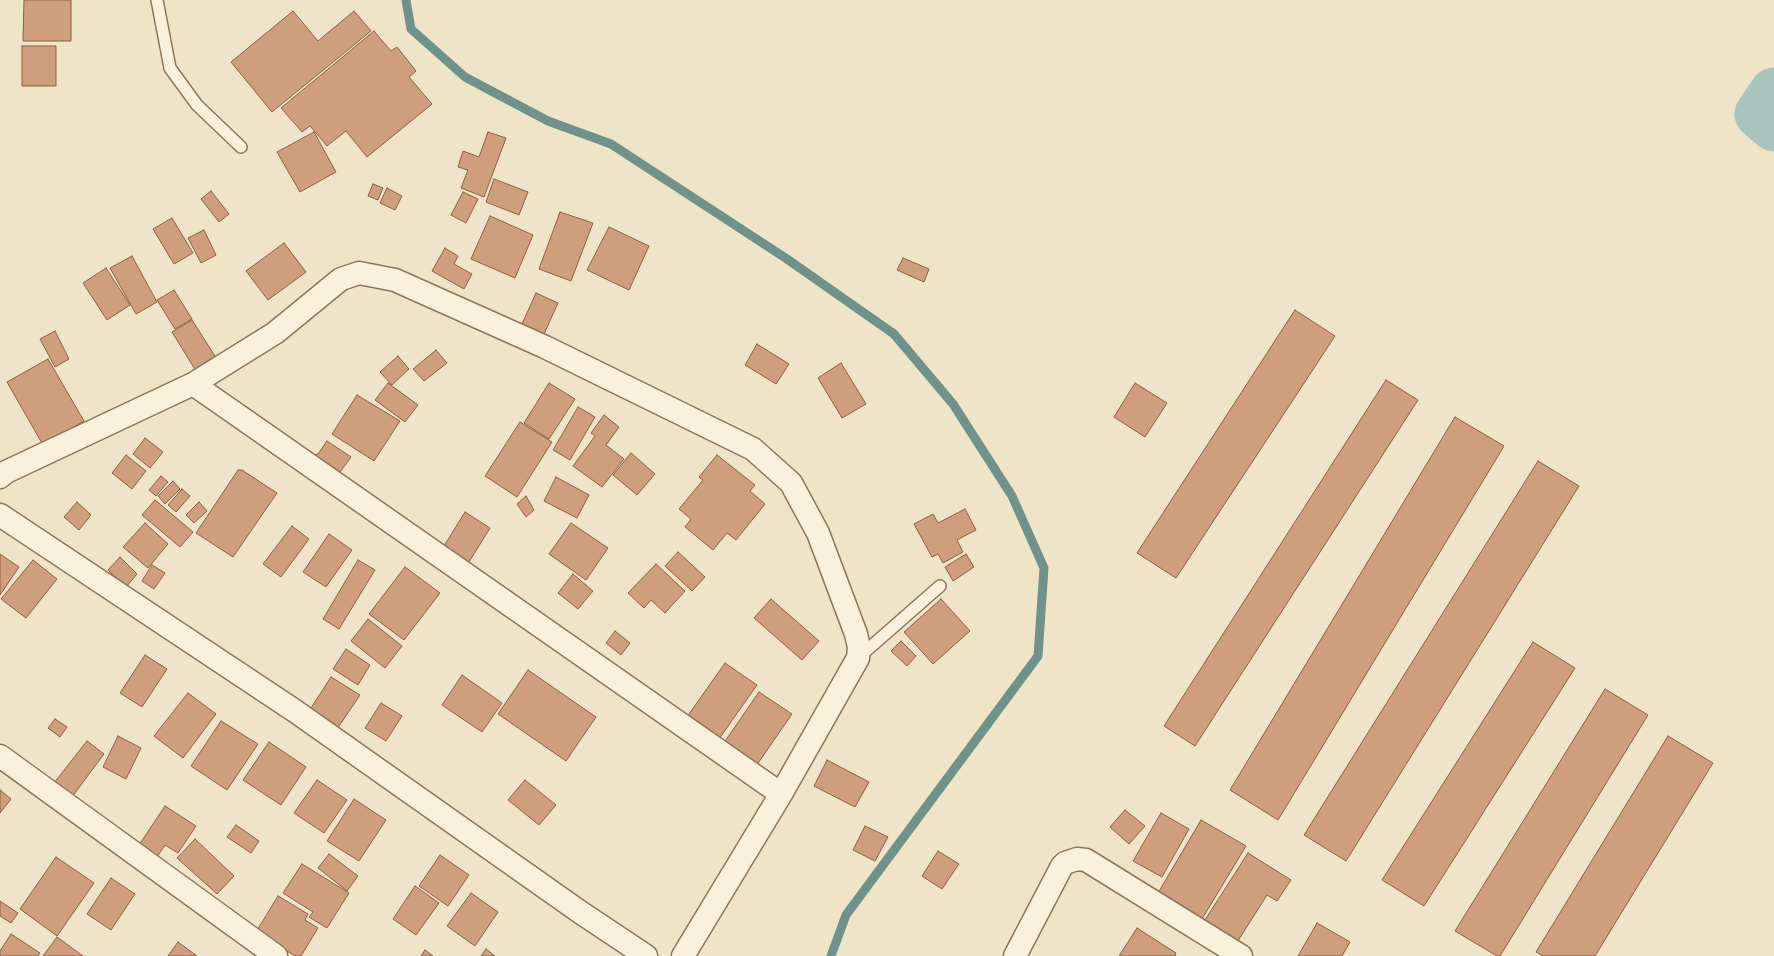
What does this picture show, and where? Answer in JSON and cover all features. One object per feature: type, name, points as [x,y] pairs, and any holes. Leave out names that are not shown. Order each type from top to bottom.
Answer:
[{"type":"street","points":[[0,477],[6,472],[193,384],[275,333],[341,278],[359,273],[395,280],[545,347],[753,449],[791,483],[818,533],[856,634],[859,647],[858,658],[781,794],[683,956]]},
{"type":"street","points":[[193,384],[781,794]]},
{"type":"street","points":[[0,515],[295,711],[580,912],[646,956]]},
{"type":"street","points":[[0,756],[276,956]]},
{"type":"street","points":[[1014,956],[1062,866],[1077,859],[1086,860],[1241,956]]},
{"type":"lane","points":[[157,0],[170,68],[197,105],[241,146]]},
{"type":"lane","points":[[858,658],[940,586]]},
{"type":"building","points":[[24,0],[71,0],[71,41],[23,41]]},
{"type":"building","points":[[293,11],[318,41],[354,11],[371,31],[272,112],[231,62]]},
{"type":"building","points":[[374,31],[391,51],[397,47],[416,71],[409,77],[432,104],[367,157],[346,131],[327,146],[310,126],[302,132],[281,108]]},
{"type":"building","points":[[22,46],[56,46],[56,86],[22,86]]},
{"type":"building","points":[[314,132],[336,172],[300,192],[277,152]]},
{"type":"building","points":[[488,132],[506,138],[484,197],[461,188],[468,170],[458,167],[463,151],[479,157]]},
{"type":"building","points":[[494,179],[528,192],[519,215],[486,202]]},
{"type":"building","points":[[373,184],[383,188],[378,200],[368,196]]},
{"type":"building","points":[[387,188],[402,196],[395,210],[380,203]]},
{"type":"building","points":[[211,191],[229,214],[219,222],[201,199]]},
{"type":"building","points":[[463,192],[478,199],[466,223],[451,215]]},
{"type":"building","points":[[560,212],[593,223],[571,281],[539,269]]},
{"type":"building","points":[[490,216],[533,235],[515,278],[471,259]]},
{"type":"building","points":[[172,218],[193,253],[174,264],[153,229]]},
{"type":"building","points":[[609,227],[649,246],[629,290],[587,270]]},
{"type":"building","points":[[204,230],[216,255],[201,263],[188,238]]},
{"type":"building","points":[[284,243],[306,272],[268,300],[246,271]]},
{"type":"building","points":[[445,248],[458,256],[454,264],[472,274],[464,289],[432,271]]},
{"type":"building","points":[[132,256],[157,302],[136,314],[110,268]]},
{"type":"building","points":[[903,258],[929,269],[924,282],[897,270]]},
{"type":"building","points":[[106,268],[130,305],[107,320],[83,283]]},
{"type":"building","points":[[174,290],[192,319],[175,329],[157,300]]},
{"type":"building","points":[[536,293],[558,303],[544,334],[522,324]]},
{"type":"building","points":[[1295,310],[1335,336],[1176,578],[1137,553]]},
{"type":"building","points":[[192,320],[220,364],[199,376],[172,332]]},
{"type":"building","points":[[55,331],[69,359],[55,367],[40,339]]},
{"type":"building","points":[[757,344],[789,364],[776,384],[745,365]]},
{"type":"building","points":[[436,350],[447,363],[424,381],[413,369]]},
{"type":"building","points":[[398,356],[409,369],[392,385],[380,372]]},
{"type":"building","points":[[48,359],[84,421],[43,445],[7,382]]},
{"type":"building","points":[[841,363],[866,404],[842,418],[818,378]]},
{"type":"building","points":[[1386,380],[1418,400],[1195,746],[1164,726]]},
{"type":"building","points":[[388,383],[418,405],[405,422],[375,400]]},
{"type":"building","points":[[549,383],[575,399],[549,439],[524,423]]},
{"type":"building","points":[[1135,383],[1167,403],[1145,437],[1114,417]]},
{"type":"building","points":[[357,395],[400,421],[374,461],[332,434]]},
{"type":"building","points":[[578,407],[595,417],[570,460],[553,450]]},
{"type":"building","points":[[604,415],[619,427],[606,445],[624,459],[602,487],[573,466],[595,436],[591,433]]},
{"type":"building","points":[[1455,417],[1504,446],[1278,820],[1230,790]]},
{"type":"building","points":[[520,422],[552,442],[517,497],[485,476]]},
{"type":"building","points":[[145,438],[163,452],[150,468],[133,454]]},
{"type":"building","points":[[327,441],[351,457],[340,472],[314,455],[318,454]]},
{"type":"building","points":[[631,453],[655,474],[637,495],[613,475]]},
{"type":"building","points":[[126,455],[146,471],[132,489],[112,473]]},
{"type":"building","points":[[717,455],[755,485],[750,491],[765,504],[736,540],[727,533],[713,550],[685,527],[691,519],[679,509],[703,480],[699,477]]},
{"type":"building","points":[[1538,461],[1579,486],[1346,861],[1304,835]]},
{"type":"building","points":[[238,470],[242,470],[277,493],[233,557],[196,533]]},
{"type":"building","points":[[161,476],[168,482],[156,496],[149,490]]},
{"type":"building","points":[[556,477],[589,495],[577,518],[544,501]]},
{"type":"building","points":[[173,481],[180,489],[165,504],[158,496]]},
{"type":"building","points":[[182,489],[190,496],[176,512],[168,505]]},
{"type":"building","points":[[526,496],[534,510],[526,517],[517,504]]},
{"type":"building","points":[[155,500],[193,532],[180,547],[142,515]]},
{"type":"building","points":[[77,502],[91,515],[79,530],[64,517]]},
{"type":"building","points":[[199,502],[207,511],[194,523],[186,515]]},
{"type":"building","points":[[965,509],[976,530],[957,540],[963,552],[943,563],[938,554],[932,557],[914,524],[933,514],[938,523]]},
{"type":"building","points":[[465,512],[490,528],[469,562],[444,546]]},
{"type":"building","points":[[145,523],[168,544],[148,568],[123,547]]},
{"type":"building","points":[[571,523],[608,548],[586,580],[549,554]]},
{"type":"building","points":[[292,526],[309,539],[281,577],[263,564]]},
{"type":"building","points":[[329,534],[352,550],[326,587],[303,572]]},
{"type":"building","points":[[678,552],[705,577],[692,591],[665,566]]},
{"type":"building","points":[[0,554],[19,567],[0,595]]},
{"type":"building","points":[[966,554],[974,567],[953,581],[945,567]]},
{"type":"building","points":[[120,557],[137,574],[126,587],[108,570]]},
{"type":"building","points":[[33,560],[57,579],[26,618],[1,599]]},
{"type":"building","points":[[358,560],[375,570],[339,629],[323,619]]},
{"type":"building","points":[[656,564],[685,591],[665,613],[651,600],[644,608],[628,593]]},
{"type":"building","points":[[152,565],[165,573],[154,589],[142,581]]},
{"type":"building","points":[[405,567],[440,593],[404,640],[369,614]]},
{"type":"building","points":[[573,574],[593,591],[578,609],[558,593]]},
{"type":"building","points":[[771,599],[819,641],[802,660],[754,618]]},
{"type":"building","points":[[941,599],[970,631],[933,664],[904,632]]},
{"type":"building","points":[[368,619],[402,646],[385,668],[351,641]]},
{"type":"building","points":[[615,631],[630,643],[621,655],[606,643]]},
{"type":"building","points":[[901,641],[916,656],[907,666],[891,651]]},
{"type":"building","points":[[1533,642],[1575,668],[1424,906],[1382,880]]},
{"type":"building","points":[[346,649],[370,665],[358,685],[333,669]]},
{"type":"building","points":[[145,655],[167,669],[142,707],[120,693]]},
{"type":"building","points":[[725,663],[757,685],[714,746],[682,724]]},
{"type":"building","points":[[528,670],[596,717],[566,761],[498,714]]},
{"type":"building","points":[[462,675],[502,703],[482,732],[442,705]]},
{"type":"building","points":[[331,677],[360,695],[337,729],[309,711]]},
{"type":"building","points":[[1605,689],[1648,715],[1500,956],[1497,956],[1455,931]]},
{"type":"building","points":[[759,692],[792,714],[752,772],[719,750]]},
{"type":"building","points":[[188,693],[216,714],[183,758],[154,736]]},
{"type":"building","points":[[381,703],[402,716],[386,741],[365,728]]},
{"type":"building","points":[[55,719],[67,727],[60,737],[48,728]]},
{"type":"building","points":[[221,721],[258,744],[227,790],[191,766]]},
{"type":"building","points":[[118,736],[141,748],[126,779],[103,767]]},
{"type":"building","points":[[1668,736],[1713,763],[1595,956],[1543,956],[1536,952]]},
{"type":"building","points":[[87,741],[104,754],[72,797],[54,783]]},
{"type":"building","points":[[269,742],[306,767],[281,805],[243,780]]},
{"type":"building","points":[[827,760],[869,782],[855,807],[814,786]]},
{"type":"building","points":[[317,780],[347,800],[324,833],[294,813]]},
{"type":"building","points":[[525,780],[556,805],[539,825],[508,800]]},
{"type":"building","points":[[0,790],[11,799],[0,813]]},
{"type":"building","points":[[354,799],[386,820],[359,861],[327,841]]},
{"type":"building","points":[[165,806],[196,826],[178,853],[165,845],[157,857],[139,845]]},
{"type":"building","points":[[1125,810],[1145,826],[1129,844],[1110,827]]},
{"type":"building","points":[[1161,813],[1189,829],[1162,877],[1133,861]]},
{"type":"building","points":[[1201,820],[1246,846],[1202,919],[1158,893]]},
{"type":"building","points":[[236,825],[259,841],[251,853],[227,837]]},
{"type":"building","points":[[865,826],[888,837],[875,861],[853,850]]},
{"type":"building","points":[[195,839],[234,876],[217,894],[177,858]]},
{"type":"building","points":[[938,851],[959,864],[942,889],[922,876]]},
{"type":"building","points":[[1248,853],[1291,880],[1277,901],[1267,895],[1236,944],[1203,923]]},
{"type":"building","points":[[329,854],[358,876],[347,891],[318,868]]},
{"type":"building","points":[[440,855],[469,875],[448,906],[419,886]]},
{"type":"building","points":[[56,857],[94,883],[57,936],[20,909]]},
{"type":"building","points":[[302,864],[349,893],[327,928],[309,917],[313,912],[283,893]]},
{"type":"building","points":[[111,878],[135,894],[111,930],[87,914]]},
{"type":"building","points":[[415,886],[439,903],[416,935],[393,919]]},
{"type":"building","points":[[471,893],[498,912],[475,946],[447,926]]},
{"type":"building","points":[[278,896],[308,914],[305,920],[318,928],[301,956],[295,956],[256,932]]},
{"type":"building","points":[[0,901],[18,913],[11,923],[0,916]]},
{"type":"building","points":[[1317,923],[1350,942],[1342,956],[1298,956]]},
{"type":"building","points":[[1137,928],[1176,953],[1175,956],[1119,956]]},
{"type":"building","points":[[11,934],[40,953],[38,956],[0,956],[0,951]]},
{"type":"building","points":[[57,937],[83,956],[43,956]]},
{"type":"building","points":[[178,942],[197,956],[168,956]]},
{"type":"building","points":[[486,949],[495,956],[481,956]]},
{"type":"building","points":[[425,950],[433,956],[421,956]]},
{"type":"waterway","points":[[406,0],[411,29],[465,77],[548,121],[611,144],[787,259],[894,334],[953,404],[1012,496],[1044,568],[1038,656],[846,915],[831,956]]},
{"type":"waterway","points":[[1774,92],[1759,114],[1774,127]]}]
